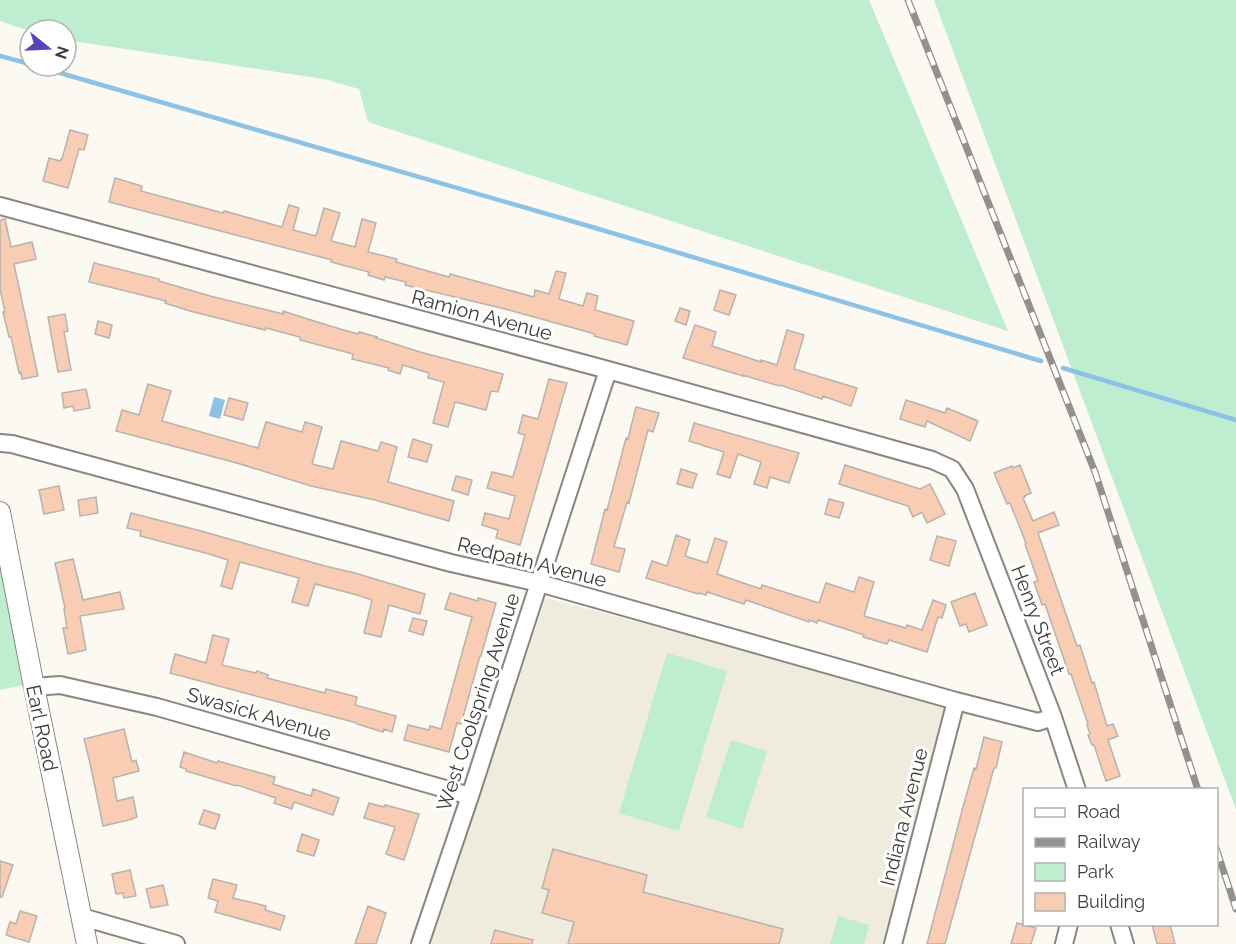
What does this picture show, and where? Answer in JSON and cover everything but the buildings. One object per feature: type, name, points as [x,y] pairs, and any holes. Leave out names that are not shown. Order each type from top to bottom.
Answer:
[{"type":"street","name":"Ramion Avenue","points":[[0,206],[608,370],[932,460],[952,469]]},
{"type":"street","name":"West Coolspring Avenue","points":[[420,944],[608,370]]},
{"type":"street","name":"Redpath Avenue","points":[[0,443],[44,452],[451,563],[538,583],[956,701],[1038,722],[1053,717]]},
{"type":"street","name":"Henry Street","points":[[952,469],[965,489],[1053,717],[1077,788]]},
{"type":"street","name":"Earl Road","points":[[0,512],[87,944]]},
{"type":"street","name":"Swasick Avenue","points":[[34,687],[60,686],[157,707],[470,796]]},
{"type":"street","name":"Indiana Avenue","points":[[893,944],[956,701]]},
{"type":"street","points":[[82,917],[176,944]]},
{"type":"street","points":[[1064,944],[1068,926]]},
{"type":"street","points":[[1120,926],[1125,944]]},
{"type":"shaded area","points":[[546,598],[936,700],[944,708],[946,720],[885,944],[431,944]]},
{"type":"green space","points":[[0,0],[869,0],[1008,331],[368,122],[359,89],[324,79],[78,42],[78,18],[18,18],[18,27],[0,21]]},
{"type":"green space","points":[[934,0],[1236,0],[1236,810],[1235,807]]},
{"type":"green space","points":[[0,565],[23,685],[0,690]]},
{"type":"green space","points":[[667,653],[727,671],[679,831],[619,813]]},
{"type":"green space","points":[[731,740],[767,751],[742,829],[706,817]]},
{"type":"green space","points":[[838,916],[869,925],[864,944],[830,944]]},
{"type":"water","points":[[214,397],[225,400],[220,419],[209,416]]},
{"type":"waterway","points":[[0,56],[18,61]]},
{"type":"waterway","points":[[77,78],[592,227],[1041,361]]},
{"type":"waterway","points":[[1063,368],[1236,420]]},
{"type":"railway","points":[[908,0],[1095,472],[1197,788]]},
{"type":"railway","points":[[1218,854],[1236,909]]}]
